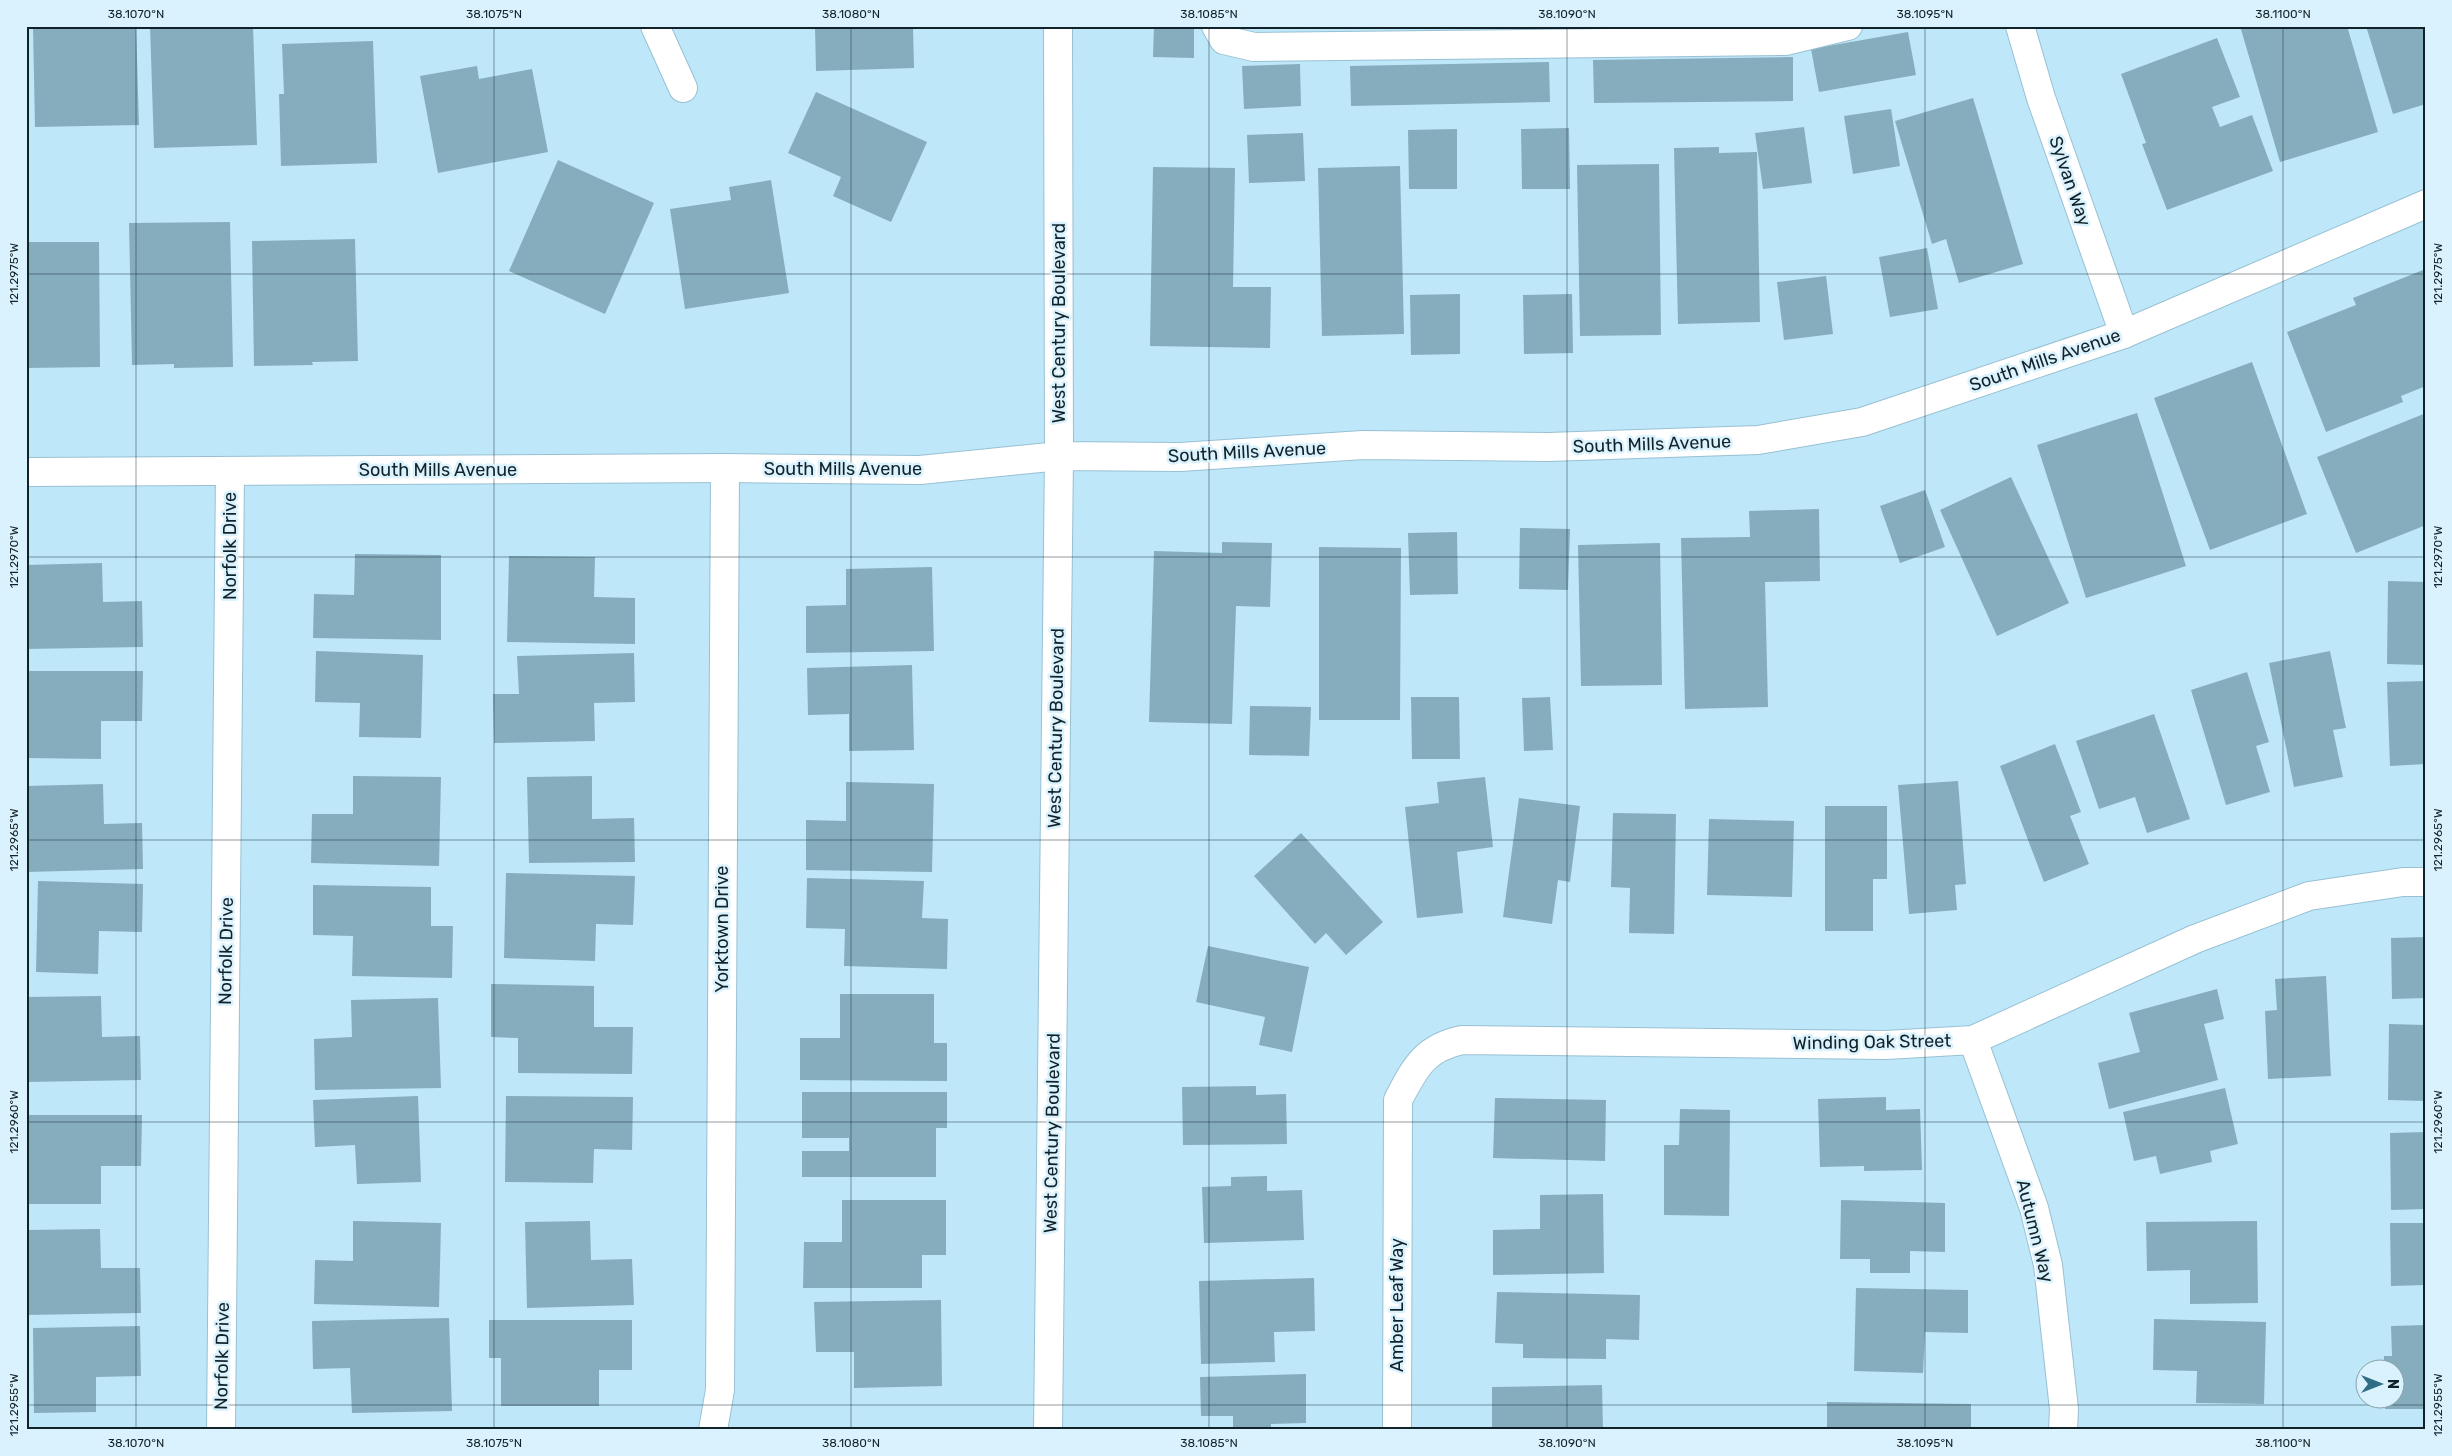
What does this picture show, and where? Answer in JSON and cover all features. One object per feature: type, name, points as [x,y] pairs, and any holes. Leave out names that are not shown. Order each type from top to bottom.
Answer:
[{"type":"street","points":[[655,26],[682,88]]},
{"type":"street","name":"West Century Boulevard","points":[[1048,1430],[1059,456],[1058,26]]},
{"type":"street","points":[[1216,26],[1224,40],[1254,48],[1786,41],[1848,26]]},
{"type":"street","name":"Sylvan Way","points":[[2020,26],[2041,98],[2124,334]]},
{"type":"street","name":"South Mills Avenue","points":[[26,472],[725,468],[920,470],[1059,456],[1180,457],[1363,445],[1548,447],[1758,440],[1862,422],[2124,334],[2426,204]]},
{"type":"street","name":"Yorktown Drive","points":[[713,1430],[720,1390],[725,468]]},
{"type":"street","name":"Norfolk Drive","points":[[221,1430],[230,472]]},
{"type":"street","name":"Winding Oak Street","points":[[1397,1181],[1398,1100],[1418,1063],[1445,1044],[1462,1040],[1886,1045],[1973,1040],[2194,938],[2309,896],[2404,882],[2426,882]]},
{"type":"street","name":"Autumn Way","points":[[1973,1040],[2034,1208],[2048,1265],[2064,1410],[2063,1430]]},
{"type":"street","name":"Amber Leaf Way","points":[[1397,1181],[1397,1430]]},
{"type":"building","points":[[33,26],[136,26],[139,125],[35,127]]},
{"type":"building","points":[[150,26],[253,26],[257,145],[154,148]]},
{"type":"building","points":[[815,26],[913,26],[914,68],[816,71]]},
{"type":"building","points":[[1154,26],[1194,26],[1194,58],[1153,57]]},
{"type":"building","points":[[2240,26],[2347,26],[2378,132],[2280,162]]},
{"type":"building","points":[[2366,26],[2426,26],[2426,104],[2393,114]]},
{"type":"building","points":[[1908,32],[1916,75],[1819,92],[1811,49]]},
{"type":"building","points":[[2217,38],[2240,97],[2212,107],[2220,127],[2252,115],[2273,171],[2167,210],[2142,144],[2146,143],[2121,74]]},
{"type":"building","points":[[373,41],[377,163],[281,166],[279,94],[284,94],[282,44]]},
{"type":"building","points":[[1793,57],[1793,101],[1594,103],[1593,60]]},
{"type":"building","points":[[1549,62],[1550,102],[1351,106],[1350,66]]},
{"type":"building","points":[[1300,64],[1301,106],[1244,109],[1242,66]]},
{"type":"building","points":[[477,66],[479,79],[532,69],[548,152],[438,173],[420,76]]},
{"type":"building","points":[[816,92],[927,142],[891,222],[833,196],[841,177],[788,153]]},
{"type":"building","points":[[1973,98],[2023,264],[1959,283],[1946,239],[1932,244],[1895,121]]},
{"type":"building","points":[[1891,109],[1900,166],[1853,174],[1844,116]]},
{"type":"building","points":[[1804,127],[1812,183],[1763,189],[1755,133]]},
{"type":"building","points":[[1569,128],[1570,189],[1522,189],[1521,129]]},
{"type":"building","points":[[1457,129],[1457,189],[1409,189],[1408,130]]},
{"type":"building","points":[[1303,133],[1305,181],[1249,183],[1247,135]]},
{"type":"building","points":[[1719,147],[1719,153],[1757,152],[1760,322],[1678,324],[1674,148]]},
{"type":"building","points":[[558,160],[654,203],[605,314],[509,271]]},
{"type":"building","points":[[1659,164],[1661,335],[1580,336],[1577,165]]},
{"type":"building","points":[[1400,166],[1404,334],[1322,336],[1318,168]]},
{"type":"building","points":[[1153,167],[1235,168],[1233,287],[1271,287],[1270,348],[1150,346]]},
{"type":"building","points":[[771,180],[789,293],[685,309],[670,209],[731,200],[729,187]]},
{"type":"building","points":[[230,222],[233,367],[174,368],[174,364],[132,365],[129,223]]},
{"type":"building","points":[[355,239],[358,361],[312,362],[313,365],[254,366],[252,241]]},
{"type":"building","points":[[26,242],[99,242],[100,367],[26,368]]},
{"type":"building","points":[[1927,248],[1938,309],[1890,317],[1879,257]]},
{"type":"building","points":[[2423,270],[2426,278],[2426,386],[2401,396],[2403,402],[2326,432],[2287,332],[2356,305],[2353,298]]},
{"type":"building","points":[[1826,276],[1833,334],[1784,340],[1777,282]]},
{"type":"building","points":[[1460,294],[1460,354],[1411,355],[1410,295]]},
{"type":"building","points":[[1572,294],[1573,353],[1524,354],[1523,295]]},
{"type":"building","points":[[2252,362],[2307,514],[2210,550],[2154,398]]},
{"type":"building","points":[[2137,413],[2186,566],[2086,598],[2037,445]]},
{"type":"building","points":[[2426,413],[2426,525],[2356,553],[2317,457]]},
{"type":"building","points":[[2011,477],[2069,603],[1997,636],[1940,510]]},
{"type":"building","points":[[1925,490],[1945,547],[1900,563],[1880,506]]},
{"type":"building","points":[[1819,509],[1820,581],[1765,582],[1768,707],[1685,709],[1681,538],[1750,537],[1749,511]]},
{"type":"building","points":[[1520,528],[1570,529],[1568,590],[1519,589]]},
{"type":"building","points":[[1457,532],[1458,594],[1410,595],[1408,533]]},
{"type":"building","points":[[1222,542],[1272,543],[1270,607],[1236,606],[1232,724],[1149,722],[1154,551],[1222,553]]},
{"type":"building","points":[[1660,543],[1662,685],[1581,686],[1578,545]]},
{"type":"building","points":[[1319,547],[1401,548],[1400,720],[1319,720]]},
{"type":"building","points":[[355,554],[441,555],[441,640],[313,638],[314,594],[354,595]]},
{"type":"building","points":[[509,556],[595,557],[594,597],[635,598],[635,644],[507,642]]},
{"type":"building","points":[[102,563],[103,602],[142,601],[143,647],[26,649],[26,565]]},
{"type":"building","points":[[932,567],[934,651],[806,653],[806,606],[846,605],[846,569]]},
{"type":"building","points":[[2388,581],[2426,582],[2426,665],[2387,664]]},
{"type":"building","points":[[316,651],[423,655],[421,738],[359,737],[360,703],[315,702]]},
{"type":"building","points":[[2330,651],[2346,728],[2333,730],[2343,777],[2294,787],[2269,663]]},
{"type":"building","points":[[634,653],[635,702],[594,703],[595,741],[494,743],[493,694],[519,694],[517,656]]},
{"type":"building","points":[[912,665],[914,750],[849,751],[849,714],[808,715],[807,668]]},
{"type":"building","points":[[26,671],[143,671],[142,721],[101,721],[101,759],[26,758]]},
{"type":"building","points":[[2247,672],[2269,742],[2256,746],[2270,792],[2226,805],[2191,690]]},
{"type":"building","points":[[2426,681],[2426,764],[2390,766],[2387,682]]},
{"type":"building","points":[[1411,697],[1459,697],[1460,759],[1412,759]]},
{"type":"building","points":[[1550,697],[1553,750],[1524,751],[1522,698]]},
{"type":"building","points":[[1250,706],[1311,707],[1309,756],[1249,755]]},
{"type":"building","points":[[2154,714],[2190,819],[2147,833],[2135,797],[2099,809],[2076,741]]},
{"type":"building","points":[[2055,744],[2081,812],[2070,816],[2089,864],[2044,882],[2000,766]]},
{"type":"building","points":[[353,776],[441,777],[439,866],[311,863],[312,814],[353,814]]},
{"type":"building","points":[[592,776],[592,819],[634,818],[635,862],[529,863],[527,777]]},
{"type":"building","points":[[1485,777],[1493,847],[1457,852],[1463,913],[1417,918],[1405,807],[1439,803],[1437,782]]},
{"type":"building","points":[[1958,781],[1966,884],[1955,885],[1957,910],[1909,914],[1898,785]]},
{"type":"building","points":[[846,782],[934,784],[932,872],[806,870],[806,820],[846,821]]},
{"type":"building","points":[[103,784],[104,824],[142,823],[143,869],[26,872],[26,786]]},
{"type":"building","points":[[1519,798],[1580,806],[1570,882],[1558,880],[1552,924],[1503,917]]},
{"type":"building","points":[[1825,806],[1887,806],[1887,879],[1873,879],[1873,931],[1825,931]]},
{"type":"building","points":[[1613,813],[1676,814],[1674,934],[1629,933],[1630,888],[1611,887]]},
{"type":"building","points":[[1709,819],[1794,821],[1792,897],[1707,895]]},
{"type":"building","points":[[1301,833],[1383,922],[1346,955],[1326,933],[1315,944],[1254,876]]},
{"type":"building","points":[[506,873],[635,876],[633,925],[596,924],[595,961],[504,958]]},
{"type":"building","points":[[807,878],[924,881],[922,918],[948,919],[947,969],[844,966],[845,929],[806,928]]},
{"type":"building","points":[[38,881],[143,884],[142,932],[99,931],[98,974],[36,972]]},
{"type":"building","points":[[313,885],[431,887],[431,926],[453,926],[452,978],[352,976],[353,936],[313,935]]},
{"type":"building","points":[[2426,937],[2426,998],[2392,999],[2391,938]]},
{"type":"building","points":[[1208,946],[1309,967],[1292,1052],[1259,1045],[1265,1017],[1196,1002]]},
{"type":"building","points":[[2326,976],[2331,1076],[2268,1079],[2265,1011],[2277,1010],[2275,979]]},
{"type":"building","points":[[491,984],[594,986],[594,1027],[633,1027],[632,1074],[518,1073],[518,1038],[491,1037]]},
{"type":"building","points":[[2217,989],[2224,1019],[2204,1024],[2218,1080],[2109,1109],[2098,1063],[2140,1052],[2129,1013]]},
{"type":"building","points":[[840,994],[934,994],[934,1043],[947,1043],[947,1081],[800,1080],[800,1038],[840,1038]]},
{"type":"building","points":[[101,996],[102,1037],[140,1036],[141,1080],[26,1082],[26,997]]},
{"type":"building","points":[[438,998],[441,1088],[315,1090],[314,1039],[352,1037],[351,1000]]},
{"type":"building","points":[[2389,1024],[2426,1025],[2426,1101],[2388,1100]]},
{"type":"building","points":[[1256,1086],[1256,1095],[1286,1094],[1287,1144],[1183,1145],[1182,1087]]},
{"type":"building","points":[[2225,1088],[2238,1144],[2210,1151],[2212,1162],[2160,1174],[2156,1156],[2134,1161],[2123,1112]]},
{"type":"building","points":[[802,1092],[947,1092],[947,1128],[936,1128],[936,1177],[802,1177],[802,1151],[849,1151],[849,1138],[802,1138]]},
{"type":"building","points":[[418,1096],[421,1182],[357,1184],[355,1145],[315,1147],[313,1100]]},
{"type":"building","points":[[506,1096],[633,1097],[632,1150],[594,1149],[593,1183],[505,1182]]},
{"type":"building","points":[[1886,1097],[1886,1110],[1920,1109],[1922,1170],[1864,1171],[1864,1166],[1820,1167],[1818,1099]]},
{"type":"building","points":[[1495,1098],[1606,1100],[1605,1161],[1493,1158]]},
{"type":"building","points":[[1680,1109],[1730,1110],[1729,1216],[1664,1215],[1664,1145],[1679,1145]]},
{"type":"building","points":[[26,1115],[142,1115],[141,1166],[101,1166],[101,1204],[26,1204]]},
{"type":"building","points":[[2426,1132],[2426,1209],[2391,1210],[2390,1133]]},
{"type":"building","points":[[1267,1176],[1267,1191],[1302,1190],[1304,1240],[1204,1243],[1202,1187],[1231,1186],[1231,1177]]},
{"type":"building","points":[[1603,1194],[1604,1273],[1493,1275],[1493,1230],[1540,1229],[1540,1195]]},
{"type":"building","points":[[842,1200],[946,1200],[946,1255],[922,1255],[922,1288],[803,1288],[804,1242],[842,1242]]},
{"type":"building","points":[[1841,1200],[1945,1203],[1945,1252],[1910,1251],[1910,1273],[1870,1273],[1870,1259],[1840,1259]]},
{"type":"building","points":[[353,1221],[441,1223],[439,1307],[314,1304],[315,1260],[353,1261]]},
{"type":"building","points":[[590,1221],[591,1260],[632,1259],[634,1305],[527,1308],[525,1222]]},
{"type":"building","points":[[2257,1221],[2258,1303],[2190,1304],[2190,1270],[2147,1271],[2146,1222]]},
{"type":"building","points":[[2390,1223],[2426,1223],[2426,1285],[2391,1286]]},
{"type":"building","points":[[100,1229],[101,1268],[140,1268],[141,1313],[26,1315],[26,1230]]},
{"type":"building","points":[[1314,1278],[1315,1331],[1274,1332],[1275,1362],[1201,1364],[1199,1281]]},
{"type":"building","points":[[1856,1288],[1968,1290],[1968,1333],[1925,1332],[1923,1373],[1854,1371]]},
{"type":"building","points":[[1497,1292],[1640,1295],[1639,1340],[1606,1339],[1606,1359],[1523,1358],[1523,1344],[1495,1343]]},
{"type":"building","points":[[941,1300],[942,1386],[854,1388],[854,1352],[816,1352],[814,1302]]},
{"type":"building","points":[[449,1318],[452,1411],[352,1413],[350,1368],[313,1369],[312,1321]]},
{"type":"building","points":[[2154,1319],[2266,1322],[2264,1404],[2196,1403],[2197,1371],[2153,1370]]},
{"type":"building","points":[[489,1320],[632,1320],[632,1370],[599,1370],[599,1406],[501,1406],[501,1358],[489,1358]]},
{"type":"building","points":[[2426,1325],[2426,1409],[2385,1409],[2404,1408],[2404,1358],[2384,1358],[2384,1356],[2392,1356],[2391,1326]]},
{"type":"building","points":[[140,1326],[141,1376],[96,1377],[96,1412],[34,1413],[33,1328]]},
{"type":"building","points":[[1306,1374],[1306,1423],[1271,1424],[1271,1430],[1233,1430],[1233,1416],[1201,1416],[1200,1377]]},
{"type":"building","points":[[1602,1385],[1603,1430],[1492,1430],[1492,1387]]},
{"type":"building","points":[[1827,1402],[1971,1404],[1971,1430],[1827,1430]]}]
